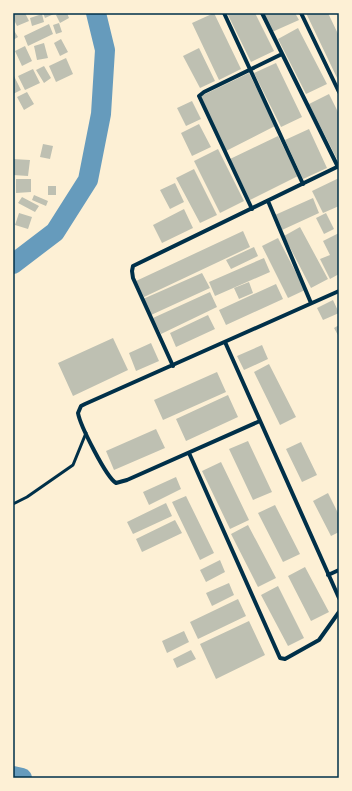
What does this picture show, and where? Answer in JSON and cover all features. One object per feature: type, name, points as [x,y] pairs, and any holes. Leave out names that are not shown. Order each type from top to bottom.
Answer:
[{"type":"street","points":[[224,13],[303,184]]},
{"type":"street","points":[[173,366],[133,278],[132,269],[140,262],[338,166],[262,13]]},
{"type":"street","points":[[301,13],[339,92]]},
{"type":"street","points":[[252,209],[199,98],[200,94],[282,54]]},
{"type":"street","points":[[268,201],[311,303]]},
{"type":"street","points":[[260,421],[189,454],[127,480],[116,483],[108,477],[78,417],[79,410],[85,404],[339,291]]},
{"type":"street","points":[[225,342],[339,598]]},
{"type":"street","points":[[189,454],[280,658],[285,659],[315,644],[339,612]]},
{"type":"street","points":[[328,575],[339,570]]},
{"type":"lane","points":[[13,504],[27,497],[73,465],[86,433]]},
{"type":"building","points":[[16,13],[25,13],[29,21],[17,26],[13,18],[13,15]]},
{"type":"building","points":[[43,13],[56,13],[45,18]]},
{"type":"building","points":[[60,13],[67,13],[69,18],[60,23],[56,15]]},
{"type":"building","points":[[214,13],[241,69],[219,80],[192,23]]},
{"type":"building","points":[[227,13],[255,13],[274,51],[251,62]]},
{"type":"building","points":[[264,13],[295,13],[299,20],[272,32]]},
{"type":"building","points":[[306,13],[328,13],[339,36],[339,82]]},
{"type":"building","points":[[42,14],[44,22],[32,26],[30,18]]},
{"type":"building","points":[[59,23],[62,32],[56,34],[53,25]]},
{"type":"building","points":[[49,24],[53,34],[28,46],[24,36]]},
{"type":"building","points":[[298,28],[327,84],[306,94],[278,39]]},
{"type":"building","points":[[13,29],[18,37],[13,40]]},
{"type":"building","points":[[61,39],[68,52],[60,56],[54,43]]},
{"type":"building","points":[[44,43],[48,58],[37,60],[34,46]]},
{"type":"building","points":[[25,46],[32,61],[22,66],[15,51]]},
{"type":"building","points":[[199,48],[215,81],[200,88],[183,56]]},
{"type":"building","points":[[66,58],[73,74],[56,82],[49,66]]},
{"type":"building","points":[[276,63],[302,117],[281,127],[254,73]]},
{"type":"building","points":[[44,66],[51,78],[44,83],[36,70]]},
{"type":"building","points":[[33,69],[40,83],[25,90],[18,76]]},
{"type":"building","points":[[249,73],[275,126],[226,151],[199,97]]},
{"type":"building","points":[[14,76],[21,90],[13,94],[13,77]]},
{"type":"building","points":[[27,92],[34,104],[24,110],[17,97]]},
{"type":"building","points":[[329,94],[339,114],[339,158],[337,159],[309,104]]},
{"type":"building","points":[[192,101],[201,119],[186,126],[177,108]]},
{"type":"building","points":[[199,124],[211,147],[192,156],[181,133]]},
{"type":"building","points":[[309,129],[327,168],[303,179],[285,140]]},
{"type":"building","points":[[278,136],[298,176],[250,200],[230,159]]},
{"type":"building","points":[[43,144],[53,146],[50,159],[40,157]]},
{"type":"building","points":[[218,149],[244,201],[220,213],[194,161]]},
{"type":"building","points":[[13,159],[30,160],[28,176],[13,175]]},
{"type":"building","points":[[194,169],[217,215],[200,223],[176,178]]},
{"type":"building","points":[[339,178],[339,206],[323,213],[312,191]]},
{"type":"building","points":[[16,179],[31,179],[31,192],[16,193]]},
{"type":"building","points":[[175,183],[184,202],[170,209],[160,190]]},
{"type":"building","points":[[48,186],[56,186],[56,195],[48,195]]},
{"type":"building","points":[[34,195],[48,201],[46,206],[32,200]]},
{"type":"building","points":[[22,197],[39,206],[35,212],[18,203]]},
{"type":"building","points":[[313,198],[319,213],[282,230],[275,215]]},
{"type":"building","points":[[184,209],[193,228],[162,243],[153,225]]},
{"type":"building","points":[[19,213],[32,217],[28,229],[15,225]]},
{"type":"building","points":[[326,213],[334,229],[324,234],[316,218]]},
{"type":"building","points":[[300,227],[328,279],[311,288],[284,236]]},
{"type":"building","points":[[243,231],[250,247],[144,297],[136,281]]},
{"type":"building","points":[[339,233],[339,274],[330,279],[320,259],[330,255],[323,241]]},
{"type":"building","points":[[278,238],[305,290],[288,298],[262,246]]},
{"type":"building","points":[[254,247],[258,256],[231,269],[226,260]]},
{"type":"building","points":[[264,258],[270,272],[215,296],[209,282]]},
{"type":"building","points":[[202,273],[210,288],[151,315],[143,299]]},
{"type":"building","points":[[249,282],[253,293],[239,299],[234,288]]},
{"type":"building","points":[[276,284],[283,299],[226,325],[219,310]]},
{"type":"building","points":[[210,292],[217,307],[161,334],[153,318]]},
{"type":"building","points":[[333,300],[339,313],[323,320],[317,308]]},
{"type":"building","points":[[208,315],[215,329],[176,347],[170,333]]},
{"type":"building","points":[[339,325],[339,337],[334,328]]},
{"type":"building","points":[[113,338],[128,370],[73,396],[58,363]]},
{"type":"building","points":[[151,343],[159,361],[136,371],[129,353]]},
{"type":"building","points":[[262,345],[268,359],[244,370],[237,356]]},
{"type":"building","points":[[269,364],[296,417],[280,425],[254,372]]},
{"type":"building","points":[[217,372],[226,392],[163,420],[154,400]]},
{"type":"building","points":[[228,395],[238,417],[186,441],[176,419]]},
{"type":"building","points":[[156,429],[165,448],[114,470],[106,451]]},
{"type":"building","points":[[248,441],[272,492],[253,500],[229,449]]},
{"type":"building","points":[[301,442],[317,475],[302,482],[286,449]]},
{"type":"building","points":[[221,462],[249,520],[230,529],[202,471]]},
{"type":"building","points":[[176,477],[181,489],[149,505],[143,492]]},
{"type":"building","points":[[328,493],[339,515],[339,532],[331,536],[313,501]]},
{"type":"building","points":[[186,496],[214,553],[200,560],[172,502]]},
{"type":"building","points":[[166,503],[172,516],[133,534],[127,522]]},
{"type":"building","points":[[275,505],[300,554],[283,562],[258,513]]},
{"type":"building","points":[[175,520],[182,533],[142,552],[136,539]]},
{"type":"building","points":[[248,525],[276,578],[258,587],[231,534]]},
{"type":"building","points":[[220,560],[225,572],[206,582],[200,570]]},
{"type":"building","points":[[305,567],[329,612],[311,621],[288,576]]},
{"type":"building","points":[[229,583],[234,595],[212,606],[206,593]]},
{"type":"building","points":[[278,586],[304,638],[288,646],[261,595]]},
{"type":"building","points":[[238,599],[246,616],[198,639],[190,622]]},
{"type":"building","points":[[249,621],[265,655],[216,679],[200,644]]},
{"type":"building","points":[[184,631],[189,642],[167,653],[162,641]]},
{"type":"building","points":[[191,650],[196,659],[177,668],[173,659]]},
{"type":"waterway","points":[[13,264],[55,232],[88,180],[101,114],[105,50],[96,13]]},
{"type":"waterway","points":[[13,776],[22,778]]}]
